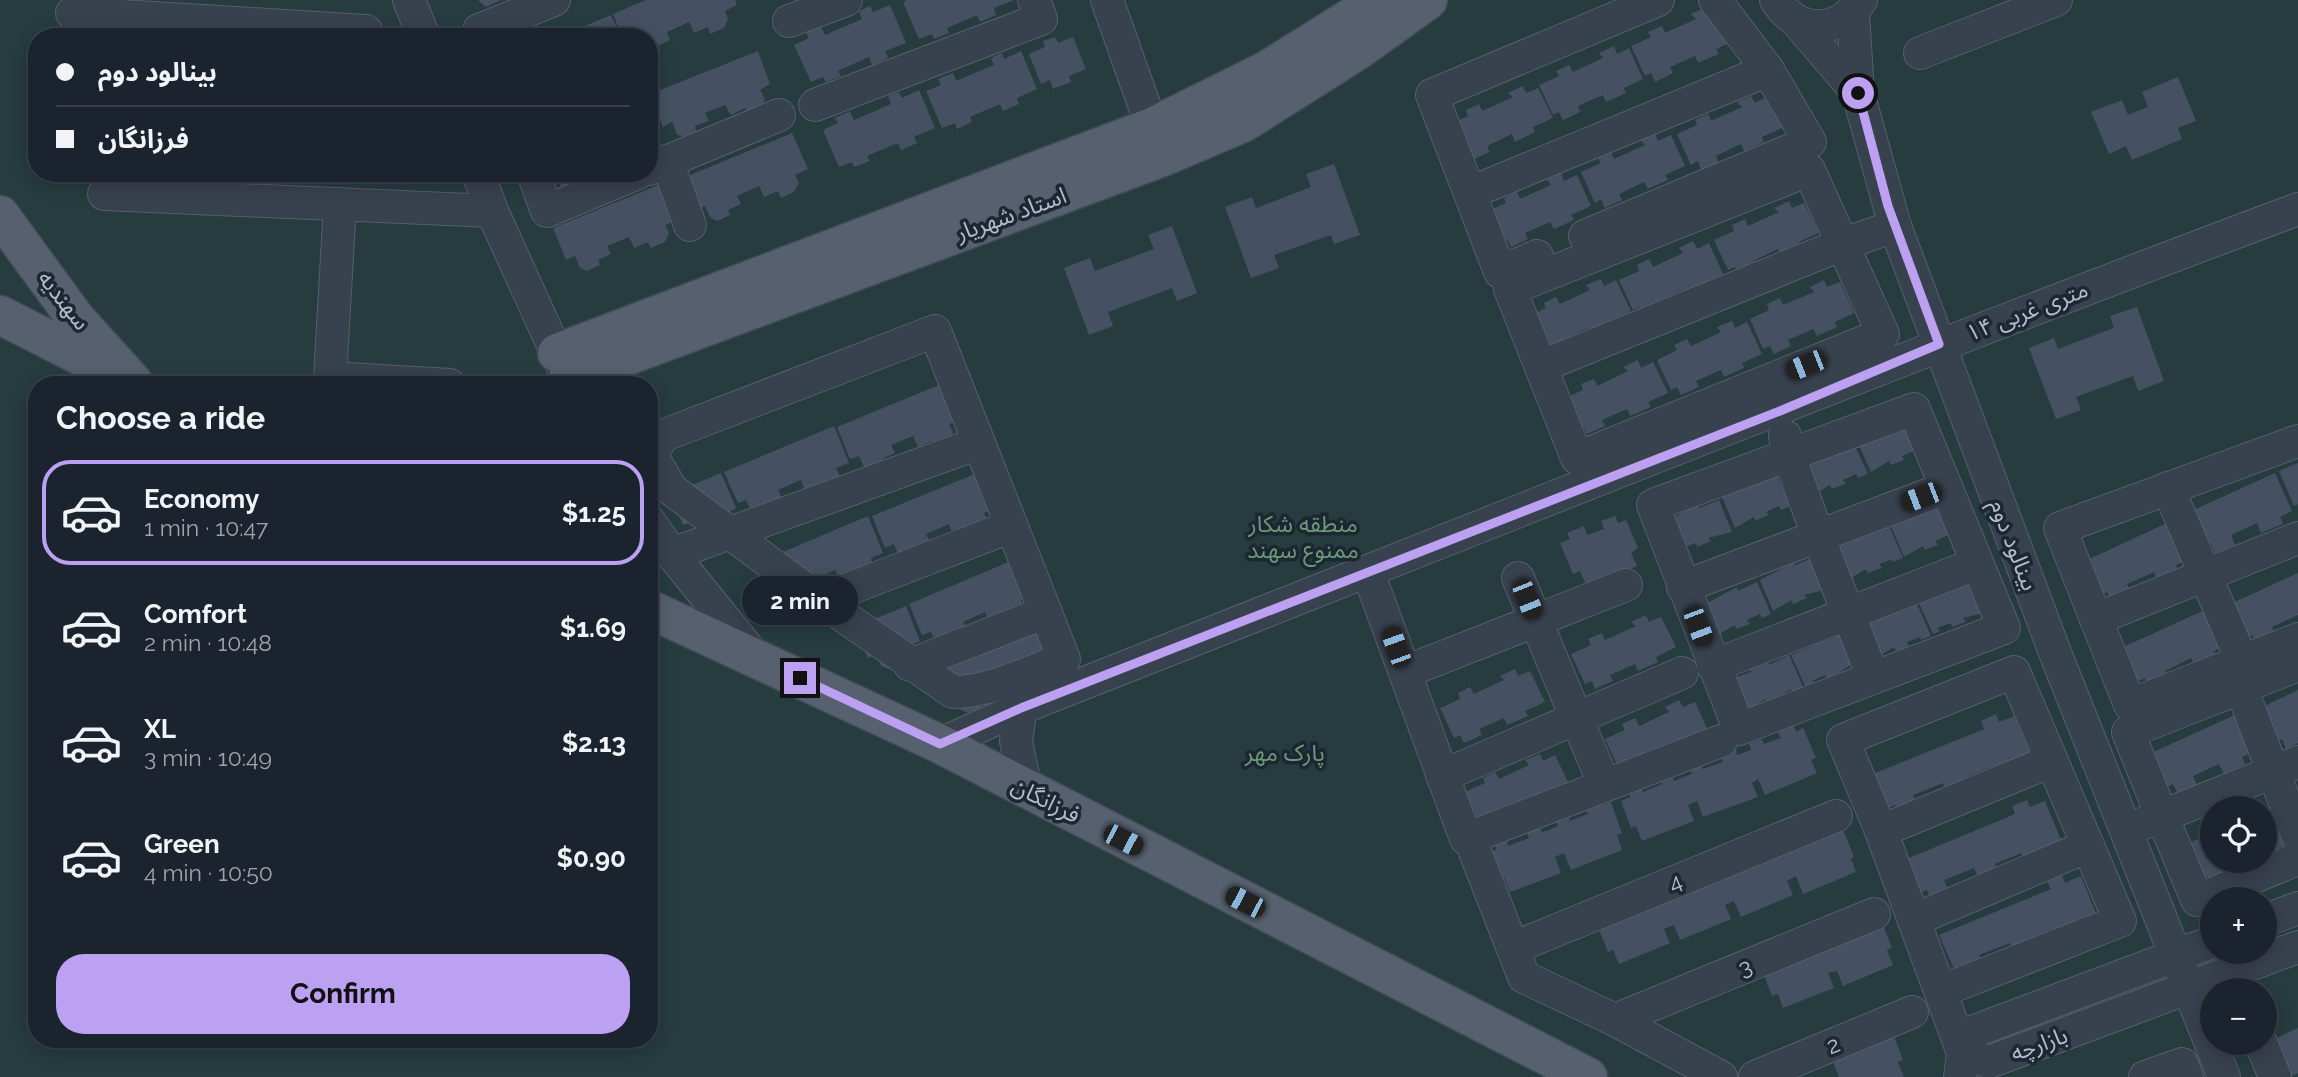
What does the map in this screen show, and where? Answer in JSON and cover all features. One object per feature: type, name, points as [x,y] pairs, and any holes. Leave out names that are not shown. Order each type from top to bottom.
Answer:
[{"type":"main road","name":"استاد شهریار","points":[[1157,142],[1379,0]]},
{"type":"main road","name":"استاد شهریار","points":[[566,372],[1157,142],[1242,123],[1357,51],[1428,0]]},
{"type":"main road","name":"سهندیه","points":[[0,215],[76,319],[129,376]]},
{"type":"main road","points":[[0,315],[120,376]]},
{"type":"main road","name":"فرزانگان","points":[[658,613],[940,744],[1588,1077]]},
{"type":"street","points":[[409,0],[420,28]]},
{"type":"street","points":[[483,28],[554,0]]},
{"type":"street","points":[[789,20],[846,0]]},
{"type":"street","points":[[816,105],[1041,19],[1034,0]]},
{"type":"street","points":[[1107,0],[1157,142]]},
{"type":"street","points":[[1658,0],[1432,95],[1472,192],[1500,272],[1811,142],[1768,70],[1715,0]]},
{"type":"street","points":[[1920,53],[2056,0]]},
{"type":"street","points":[[1782,6],[1811,27],[1826,27],[1840,22],[1857,7]]},
{"type":"street","name":"بینالود دوم","points":[[1782,6],[1858,93],[1895,226],[2049,637],[2178,955],[2224,1077]]},
{"type":"street","points":[[1857,7],[1858,93]]},
{"type":"street","points":[[72,13],[320,28]]},
{"type":"street","points":[[1472,192],[1768,70]]},
{"type":"street","points":[[690,225],[658,165],[779,115]]},
{"type":"street","points":[[1809,170],[1843,244],[1883,334],[1577,458],[1510,289],[1809,170]]},
{"type":"street","points":[[481,182],[566,372]]},
{"type":"street","points":[[536,182],[547,211],[616,182]]},
{"type":"street","points":[[104,194],[159,184],[340,204],[492,211]]},
{"type":"street","points":[[330,376],[340,204]]},
{"type":"street","name":"۱۴ متری غربی","points":[[940,744],[1021,708],[1780,411],[1939,344],[2298,209]]},
{"type":"street","points":[[1542,366],[1843,244],[1895,226]]},
{"type":"street","points":[[658,444],[662,436],[935,331],[1064,659],[977,691],[953,692],[910,665],[672,490],[658,466]]},
{"type":"street","points":[[1914,409],[1946,488],[2004,628],[1739,729],[1653,505],[1914,409]]},
{"type":"street","points":[[1780,411],[1789,456],[1873,677]]},
{"type":"street","points":[[2298,441],[2060,528],[2130,705],[2241,675],[2298,665]]},
{"type":"street","points":[[672,554],[979,443]]},
{"type":"street","points":[[1683,587],[1946,488]]},
{"type":"street","points":[[2168,488],[2205,575],[2241,675],[2286,767],[2298,836]]},
{"type":"street","points":[[820,600],[1012,526]]},
{"type":"street","points":[[658,534],[754,656]]},
{"type":"street","points":[[2096,620],[2298,538]]},
{"type":"street","points":[[1713,666],[1976,564]]},
{"type":"street","points":[[1368,572],[1466,839],[1721,741]]},
{"type":"street","points":[[1518,578],[1604,784]]},
{"type":"street","points":[[1405,672],[1626,585]]},
{"type":"street","points":[[910,665],[1046,612]]},
{"type":"street","points":[[2298,639],[2241,675],[2128,732],[2197,900],[2298,859]]},
{"type":"street","points":[[1941,991],[2120,921],[2014,672],[1843,740],[1881,831],[1941,991],[1961,1065]]},
{"type":"street","points":[[1442,776],[1682,673]]},
{"type":"street","points":[[1021,708],[1016,741],[1026,790]]},
{"type":"street","points":[[1881,831],[2051,761]]},
{"type":"street","points":[[2126,830],[2286,767]]},
{"type":"street","name":"4","points":[[1513,948],[1836,816]]},
{"type":"street","points":[[1914,920],[2088,846]]},
{"type":"street","points":[[1475,852],[1524,977],[1615,1020],[1721,1077]]},
{"type":"street","points":[[2277,916],[2298,908]]},
{"type":"street","name":"3","points":[[1615,1020],[1874,914]]},
{"type":"street","name":"بازارچه","points":[[2200,947],[1972,1032],[1961,1065],[1989,1062],[2298,947]]},
{"type":"street","name":"2","points":[[1755,1077],[1912,1012]]},
{"type":"street","points":[[2266,1055],[2275,1077]]},
{"type":"street","points":[[2145,1077],[2182,1064],[2187,1077]]},
{"type":"green space","name":"منطقه شکار ممنوع سهند","points":[[0,0],[2298,0],[2298,1077],[0,1077]]},
{"type":"building","points":[[478,0],[501,0],[486,7]]},
{"type":"building","points":[[646,0],[735,0],[737,5],[725,11],[728,19],[724,28],[710,34],[708,27],[694,33],[689,22],[667,32],[670,40],[658,46],[658,28],[618,28],[613,14]]},
{"type":"building","points":[[1014,0],[994,8],[996,15],[980,22],[977,15],[947,28],[949,33],[934,39],[932,34],[919,39],[903,2]]},
{"type":"building","points":[[890,5],[906,43],[885,51],[888,58],[872,65],[869,57],[838,71],[841,76],[826,82],[823,77],[811,82],[794,45],[809,38],[806,33],[821,26],[825,35],[862,19],[859,11],[870,6],[873,12]]},
{"type":"building","points":[[1706,7],[1736,40],[1716,49],[1719,54],[1698,63],[1695,56],[1670,67],[1673,73],[1655,82],[1651,73],[1645,76],[1631,46],[1651,37],[1648,32],[1662,26],[1665,33],[1696,19],[1691,14]]},
{"type":"building","points":[[611,15],[617,28],[580,28]]},
{"type":"building","points":[[1055,37],[1058,43],[1073,37],[1086,69],[1069,76],[1071,82],[1053,89],[1050,80],[1041,84],[1029,54],[1045,47],[1043,41]]},
{"type":"building","points":[[1614,46],[1617,54],[1629,48],[1643,79],[1624,88],[1626,93],[1606,102],[1603,95],[1578,106],[1580,112],[1563,120],[1559,112],[1553,115],[1539,85],[1559,76],[1556,71],[1569,65],[1573,72],[1603,58],[1599,53]]},
{"type":"building","points":[[758,51],[770,84],[760,90],[765,100],[761,108],[748,114],[745,108],[731,115],[725,105],[705,113],[709,121],[695,126],[696,131],[683,137],[677,134],[672,122],[663,127],[658,114],[658,91]]},
{"type":"building","points":[[1021,51],[1037,89],[1017,98],[1019,104],[1003,111],[1000,104],[970,117],[972,122],[957,129],[955,123],[942,128],[926,91],[941,85],[938,79],[953,73],[956,81],[994,65],[991,58],[1002,53],[1004,59]]},
{"type":"building","points":[[2178,77],[2196,121],[2178,128],[2182,139],[2132,160],[2126,146],[2109,154],[2091,112],[2122,100],[2128,115],[2148,107],[2142,92]]},
{"type":"building","points":[[1523,86],[1526,93],[1538,88],[1553,118],[1533,127],[1535,132],[1515,142],[1512,134],[1487,146],[1490,152],[1472,160],[1448,125],[1468,116],[1466,110],[1479,104],[1482,111],[1513,97],[1508,93]]},
{"type":"building","points":[[919,90],[935,128],[914,137],[917,143],[901,150],[898,143],[867,156],[870,161],[854,167],[852,162],[839,167],[823,130],[838,123],[835,118],[850,111],[854,120],[891,104],[888,96],[899,92],[902,98]]},
{"type":"building","points":[[1751,96],[1755,103],[1767,97],[1782,128],[1762,137],[1764,142],[1744,151],[1741,144],[1716,156],[1718,162],[1701,170],[1698,161],[1691,165],[1677,134],[1697,125],[1695,120],[1708,114],[1711,121],[1742,107],[1737,102]]},
{"type":"building","points":[[792,133],[808,169],[795,175],[799,183],[794,192],[781,198],[778,191],[764,197],[759,186],[737,196],[741,204],[728,210],[730,215],[717,221],[710,217],[705,206],[696,210],[683,178]]},
{"type":"building","points":[[1655,134],[1658,141],[1671,135],[1685,166],[1665,175],[1668,180],[1648,189],[1644,182],[1619,194],[1622,200],[1605,208],[1601,199],[1595,203],[1581,172],[1601,163],[1598,158],[1611,152],[1614,159],[1645,145],[1641,140]]},
{"type":"building","points":[[1334,164],[1360,235],[1334,244],[1331,235],[1274,255],[1279,268],[1251,278],[1225,207],[1252,197],[1256,208],[1311,187],[1306,174]]},
{"type":"building","points":[[1561,173],[1564,181],[1577,175],[1591,206],[1571,215],[1574,220],[1554,229],[1550,222],[1525,233],[1528,239],[1511,247],[1507,239],[1501,242],[1486,212],[1506,203],[1504,198],[1517,192],[1520,199],[1551,185],[1547,180]]},
{"type":"building","points":[[559,182],[581,184],[568,190],[561,187]]},
{"type":"building","points":[[663,183],[678,220],[665,225],[669,233],[665,242],[651,248],[648,242],[634,248],[629,237],[607,246],[611,254],[598,260],[600,265],[587,271],[580,268],[575,256],[566,260],[553,228]]},
{"type":"building","points":[[1789,201],[1792,208],[1804,203],[1819,233],[1799,242],[1801,247],[1781,256],[1778,249],[1753,261],[1755,267],[1738,275],[1735,267],[1728,270],[1714,240],[1734,231],[1732,225],[1745,219],[1748,226],[1779,212],[1774,208]]},
{"type":"building","points":[[1172,226],[1197,293],[1177,301],[1172,288],[1108,312],[1113,326],[1089,335],[1064,268],[1090,258],[1095,271],[1154,249],[1148,235]]},
{"type":"building","points":[[1693,241],[1697,249],[1709,243],[1723,274],[1704,283],[1706,288],[1686,297],[1683,290],[1657,301],[1660,307],[1643,315],[1639,307],[1633,310],[1619,280],[1639,271],[1637,265],[1649,259],[1653,267],[1683,253],[1679,248]]},
{"type":"building","points":[[1601,279],[1604,286],[1616,280],[1631,311],[1611,320],[1613,325],[1593,335],[1590,327],[1565,339],[1567,345],[1540,348],[1526,318],[1546,308],[1544,303],[1556,297],[1560,304],[1590,290],[1586,285]]},
{"type":"building","points":[[1824,280],[1827,287],[1840,282],[1854,313],[1835,322],[1837,327],[1817,336],[1813,329],[1788,340],[1791,346],[1774,354],[1770,346],[1763,349],[1750,319],[1769,310],[1767,304],[1780,298],[1783,305],[1814,292],[1810,287]]},
{"type":"building","points":[[2137,307],[2164,381],[2138,391],[2133,376],[2076,397],[2081,410],[2056,419],[2029,348],[2054,338],[2058,349],[2114,328],[2110,316]]},
{"type":"building","points":[[1732,321],[1735,328],[1747,322],[1762,354],[1742,363],[1744,368],[1724,377],[1721,370],[1696,381],[1699,387],[1681,395],[1677,387],[1671,390],[1657,360],[1677,350],[1674,345],[1687,339],[1691,346],[1721,332],[1717,327]]},
{"type":"building","points":[[1638,360],[1641,368],[1653,362],[1668,393],[1648,402],[1651,407],[1630,416],[1627,409],[1602,420],[1605,426],[1587,434],[1583,426],[1577,429],[1563,399],[1583,390],[1581,384],[1594,379],[1597,386],[1628,371],[1623,367]]},
{"type":"building","points":[[946,382],[962,419],[949,424],[953,432],[948,441],[935,447],[932,441],[918,447],[913,436],[891,445],[895,453],[882,459],[884,464],[871,470],[864,467],[859,456],[850,459],[837,427]]},
{"type":"building","points":[[1912,418],[1914,451],[1902,456],[1904,460],[1891,465],[1889,461],[1871,472],[1857,441]]},
{"type":"building","points":[[834,426],[849,463],[836,468],[840,477],[805,491],[801,480],[778,490],[782,498],[751,511],[746,500],[738,503],[724,472]]},
{"type":"building","points":[[1853,442],[1868,474],[1858,478],[1856,474],[1843,480],[1846,484],[1832,489],[1830,485],[1812,496],[1798,465]]},
{"type":"building","points":[[2298,463],[2298,504],[2294,506],[2279,471]]},
{"type":"building","points":[[982,471],[997,507],[984,513],[988,521],[953,535],[949,524],[926,534],[930,542],[899,556],[894,544],[885,548],[872,516]]},
{"type":"building","points":[[721,473],[736,508],[697,533],[692,522],[683,525],[670,494]]},
{"type":"building","points":[[2275,473],[2292,511],[2280,517],[2283,524],[2261,533],[2257,523],[2231,535],[2235,545],[2215,553],[2211,543],[2202,547],[2187,513]]},
{"type":"building","points":[[1776,474],[1791,506],[1781,510],[1779,506],[1766,512],[1769,515],[1755,521],[1754,517],[1735,528],[1722,497]]},
{"type":"building","points":[[1719,500],[1732,532],[1708,538],[1711,541],[1697,547],[1696,543],[1682,548],[1664,523],[1698,504],[1699,508]]},
{"type":"building","points":[[1945,503],[1959,535],[1950,539],[1948,535],[1935,541],[1938,545],[1924,550],[1923,546],[1904,557],[1891,526]]},
{"type":"building","points":[[868,516],[883,553],[871,558],[874,567],[840,581],[835,570],[813,580],[806,598],[792,605],[786,601],[781,590],[772,593],[759,562]]},
{"type":"building","points":[[1615,516],[1618,523],[1626,520],[1638,548],[1631,553],[1637,566],[1587,587],[1580,571],[1573,574],[1560,543],[1570,539],[1567,533],[1584,526],[1587,535],[1604,529],[1601,521]]},
{"type":"building","points":[[2171,521],[2188,559],[2176,565],[2179,572],[2158,581],[2154,572],[2127,584],[2131,593],[2112,601],[2107,592],[2099,596],[2083,562]]},
{"type":"building","points":[[1889,526],[1903,558],[1879,564],[1882,568],[1868,573],[1866,569],[1848,580],[1834,549],[1853,541],[1851,538]]},
{"type":"building","points":[[1815,557],[1828,589],[1804,595],[1807,598],[1793,604],[1792,600],[1773,611],[1760,580],[1794,562],[1795,565]]},
{"type":"building","points":[[1018,558],[1034,595],[1021,600],[1025,609],[990,623],[985,612],[963,622],[966,630],[936,643],[931,632],[922,635],[909,604]]},
{"type":"building","points":[[2298,573],[2298,615],[2272,627],[2276,636],[2257,645],[2252,635],[2244,639],[2228,605]]},
{"type":"building","points":[[1974,580],[1988,612],[1963,618],[1966,622],[1952,627],[1951,623],[1937,628],[1940,631],[1933,634],[1919,603]]},
{"type":"building","points":[[1757,582],[1771,614],[1762,618],[1760,614],[1747,620],[1750,624],[1736,629],[1735,625],[1716,636],[1703,605],[1737,587],[1738,591]]},
{"type":"building","points":[[1917,604],[1931,636],[1907,642],[1909,646],[1896,651],[1894,647],[1876,658],[1862,627],[1880,619],[1879,616]]},
{"type":"building","points":[[906,606],[920,641],[910,645],[902,663],[888,669],[881,666],[877,654],[868,658],[855,627]]},
{"type":"building","points":[[2209,608],[2226,646],[2214,651],[2217,659],[2196,668],[2191,658],[2165,671],[2169,679],[2149,688],[2145,678],[2136,682],[2121,648]]},
{"type":"building","points":[[1646,615],[1649,622],[1661,617],[1676,647],[1656,657],[1658,662],[1638,671],[1635,664],[1610,675],[1613,681],[1595,689],[1592,681],[1585,684],[1571,654],[1591,645],[1588,639],[1602,633],[1605,640],[1636,626],[1631,622]]},
{"type":"building","points":[[1044,625],[1059,662],[979,702],[982,708],[968,713],[961,710],[957,699],[934,671]]},
{"type":"building","points":[[1849,630],[1864,665],[1852,669],[1851,665],[1827,680],[1825,675],[1812,681],[1814,683],[1806,688],[1791,655],[1827,636],[1829,640]]},
{"type":"building","points":[[1789,655],[1804,689],[1792,694],[1791,689],[1767,704],[1765,699],[1746,712],[1731,679],[1751,672],[1749,668],[1767,661],[1769,665]]},
{"type":"building","points":[[1515,669],[1518,676],[1530,671],[1545,702],[1525,711],[1528,716],[1507,725],[1504,718],[1479,729],[1482,735],[1464,743],[1460,735],[1454,738],[1440,708],[1460,699],[1458,693],[1470,687],[1474,694],[1504,680],[1500,676]]},
{"type":"building","points":[[2298,690],[2298,743],[2286,749],[2282,739],[2273,743],[2258,709]]},
{"type":"building","points":[[1679,700],[1683,707],[1695,702],[1709,733],[1619,769],[1605,739],[1625,730],[1622,724],[1635,718],[1639,726],[1669,712],[1665,707]]},
{"type":"building","points":[[1996,714],[1999,722],[2014,716],[2031,755],[1994,777],[1990,767],[1964,778],[1967,786],[1948,794],[1943,783],[1913,795],[1917,805],[1899,812],[1896,805],[1887,808],[1873,774],[1984,729],[1981,721]]},
{"type":"building","points":[[2237,714],[2254,751],[2242,757],[2245,764],[2224,774],[2219,764],[2193,776],[2197,785],[2178,794],[2173,784],[2165,788],[2149,754]]},
{"type":"building","points":[[1794,725],[1796,732],[1803,728],[1816,758],[1811,760],[1817,773],[1765,795],[1758,779],[1752,783],[1758,797],[1703,817],[1697,801],[1688,805],[1694,821],[1642,841],[1636,826],[1631,828],[1621,801],[1630,797],[1630,793],[1641,788],[1643,792],[1662,784],[1661,780],[1673,776],[1674,781],[1692,774],[1690,768],[1701,764],[1703,769],[1723,762],[1720,756],[1736,750],[1737,755],[1751,750],[1749,744],[1762,739],[1764,744],[1781,738],[1778,732]]},
{"type":"building","points":[[1540,754],[1543,761],[1555,755],[1570,786],[1479,822],[1465,792],[1485,783],[1483,778],[1495,772],[1499,779],[1529,765],[1525,760]]},
{"type":"building","points":[[2027,800],[2030,807],[2045,801],[2061,840],[2044,848],[2047,854],[2025,862],[2021,853],[1995,864],[1998,871],[1979,879],[1974,868],[1944,880],[1948,890],[1930,898],[1927,890],[1918,894],[1904,860],[2015,814],[2012,806]]},
{"type":"building","points":[[1599,802],[1601,806],[1611,802],[1622,833],[1617,835],[1622,850],[1571,870],[1564,853],[1555,857],[1561,873],[1510,892],[1504,877],[1497,879],[1487,853],[1496,850],[1495,845],[1507,840],[1508,846],[1529,838],[1527,832],[1540,827],[1542,832],[1549,830],[1558,826],[1556,821],[1569,816],[1569,821],[1588,814],[1585,808]]},
{"type":"building","points":[[2277,816],[2289,843],[2277,849]]},
{"type":"building","points":[[1842,827],[1854,857],[1851,859],[1856,872],[1803,894],[1796,876],[1787,881],[1793,895],[1741,917],[1734,901],[1725,905],[1731,919],[1680,940],[1674,925],[1664,929],[1670,943],[1619,964],[1613,950],[1608,952],[1597,925]]},
{"type":"building","points":[[2200,838],[2200,873],[2230,873],[2232,877],[2212,885],[2208,876],[2199,879],[2184,845]]},
{"type":"building","points":[[2062,875],[2065,883],[2081,876],[2097,916],[2060,938],[2056,928],[2030,939],[2033,947],[2014,954],[2010,943],[1979,955],[1984,965],[1966,973],[1963,965],[1954,969],[1939,935],[2051,889],[2047,882]]},
{"type":"building","points":[[1882,922],[1892,948],[1887,950],[1893,965],[1843,986],[1837,971],[1828,973],[1834,988],[1783,1008],[1778,994],[1772,996],[1762,970]]},
{"type":"building","points":[[2298,1028],[2298,1073],[2290,1077],[2277,1054],[2277,1038]]},
{"type":"building","points":[[1893,1034],[1903,1060],[1898,1062],[1904,1077],[1839,1077],[1831,1057]]},
{"type":"route","points":[[800,678],[940,744],[1021,708],[1780,411],[1939,344],[1881,185],[1858,93]]},
{"type":"park label","name":"پارک مهر","points":[[1285,753]]}]
